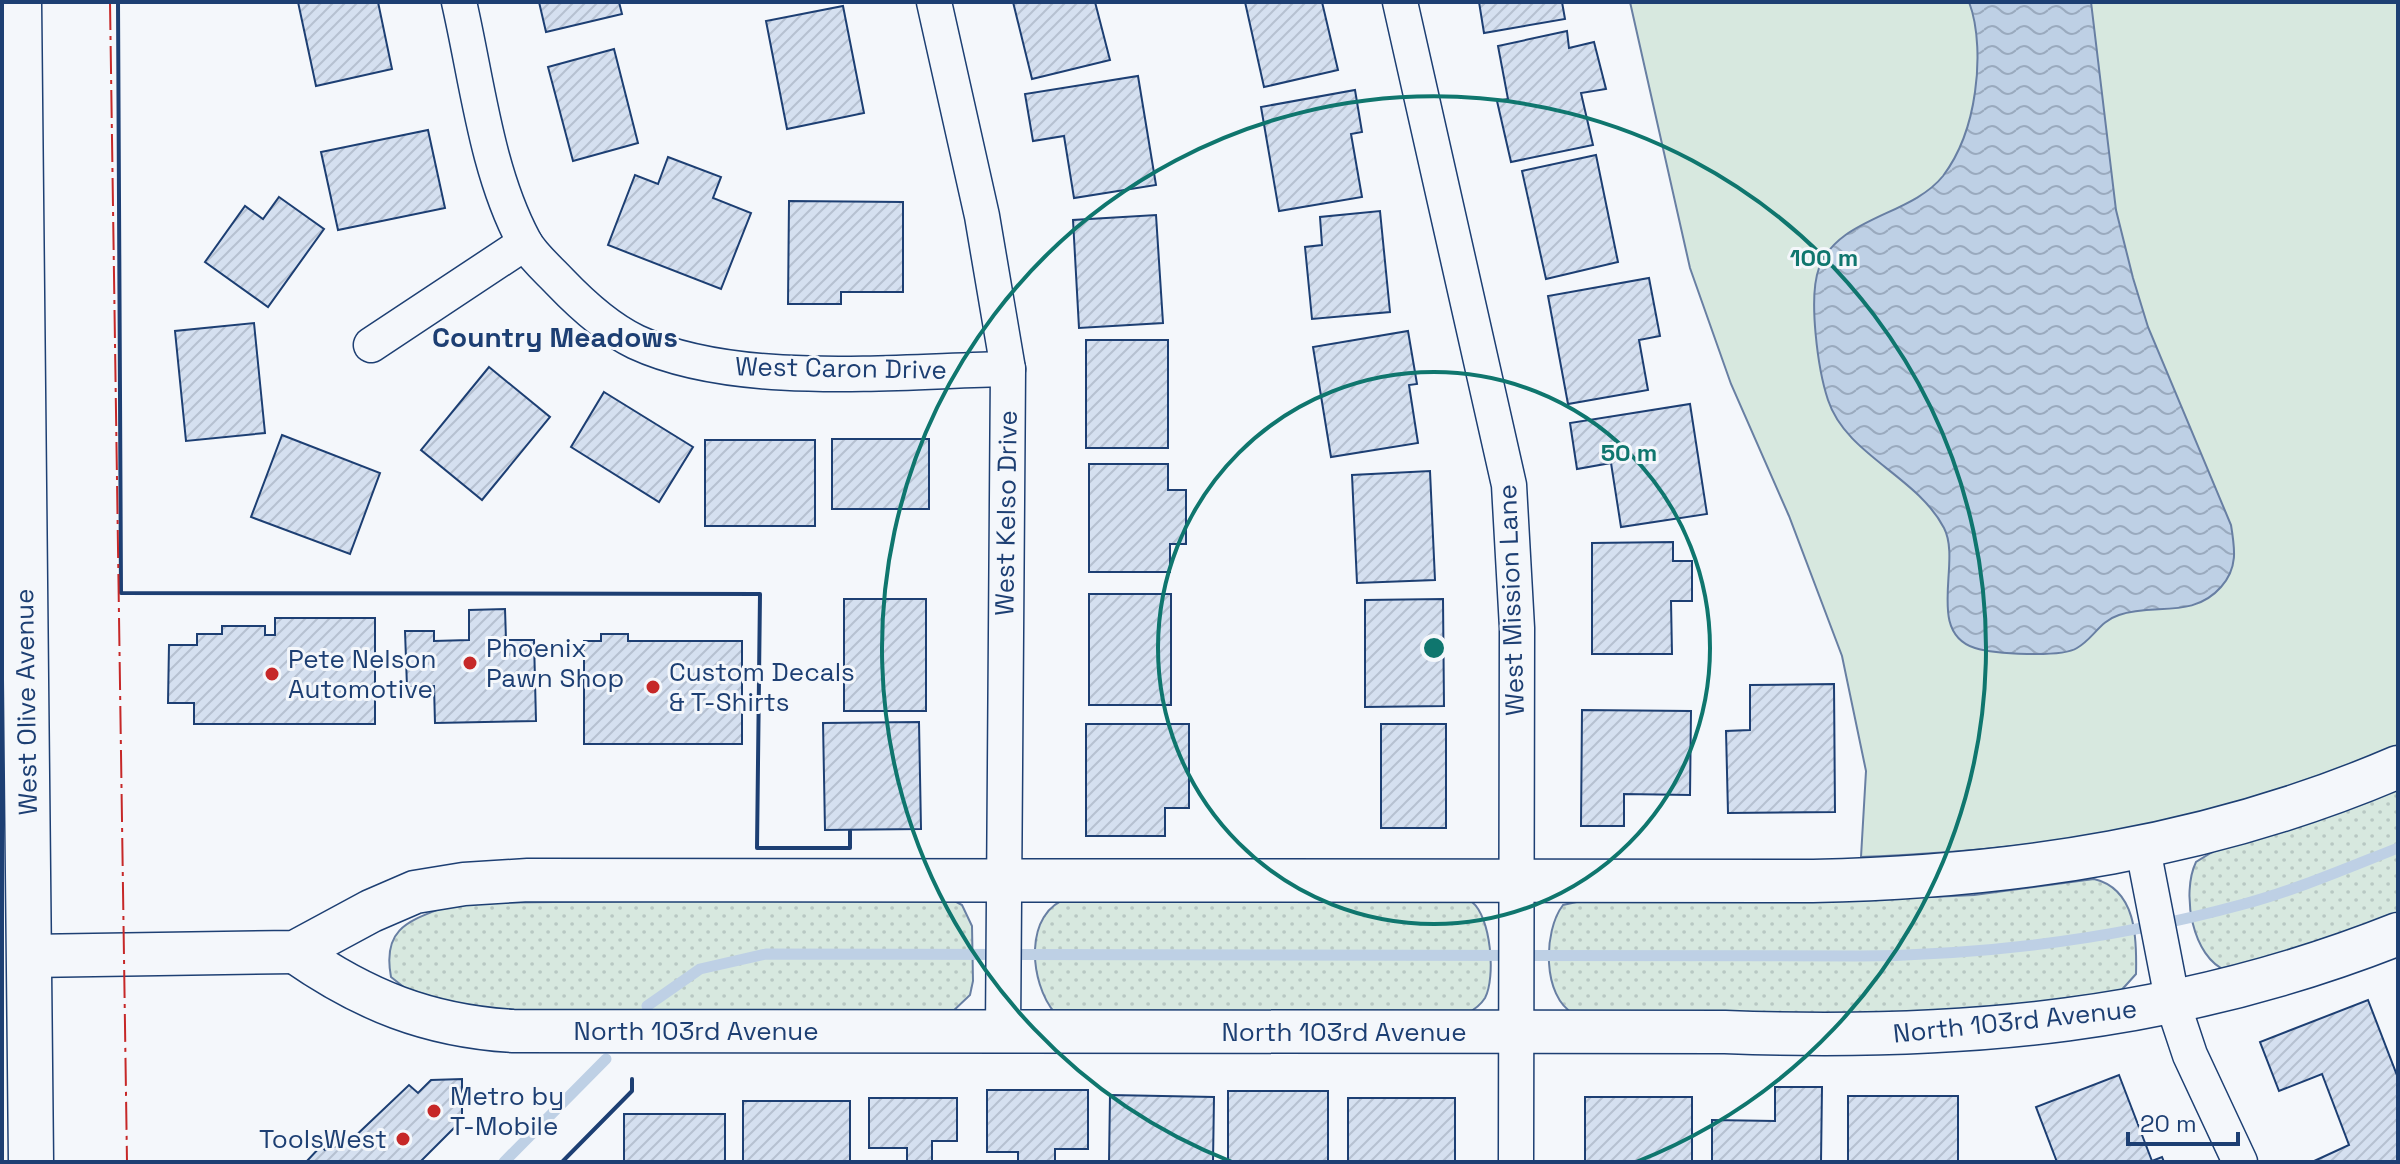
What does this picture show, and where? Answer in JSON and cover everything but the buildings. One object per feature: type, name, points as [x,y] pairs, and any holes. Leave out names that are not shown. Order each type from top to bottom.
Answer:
[{"type":"main road","name":"West Olive Avenue","points":[[19,2],[16,956],[31,1162]]},
{"type":"street","name":"West Caron Drive","points":[[459,2],[494,156],[525,243],[602,322],[636,342],[681,359],[738,368],[800,372],[1008,369]]},
{"type":"street","name":"West Kelso Drive","points":[[934,2],[982,216],[1008,369],[1003,1032]]},
{"type":"street","name":"West Mission Lane","points":[[1400,2],[1509,485],[1517,628],[1516,1162]]},
{"type":"street","points":[[371,345],[525,243]]},
{"type":"street","points":[[16,956],[295,952],[371,911],[415,892],[464,884],[528,880],[1863,880],[2057,864],[2143,849],[2255,819],[2346,789],[2398,767]]},
{"type":"street","points":[[2143,849],[2173,1004],[2190,1055],[2240,1162]]},
{"type":"street","name":"North 103rd Avenue","points":[[295,952],[335,980],[424,1017],[461,1028],[1912,1033],[1996,1028],[2173,1004],[2278,977],[2398,934]]},
{"type":"shaded area","points":[[1630,2],[2398,2],[2398,745],[2279,793],[2162,823],[2014,846],[1861,857],[1866,771],[1842,656],[1789,516],[1731,384],[1690,268]]},
{"type":"shaded area","points":[[2398,788],[2398,918],[2227,971],[2205,953],[2190,907],[2196,862],[2214,851],[2307,823]]},
{"type":"shaded area","points":[[2094,879],[2108,884],[2118,893],[2126,904],[2134,930],[2136,974],[2118,994],[1955,1013],[1574,1014],[1564,1006],[1551,979],[1549,946],[1556,916],[1563,905],[1599,897],[1932,897],[1974,895]]},
{"type":"shaded area","points":[[949,898],[962,905],[972,926],[973,981],[970,995],[950,1014],[493,1018],[410,992],[391,977],[389,959],[396,935],[414,920],[455,903]]},
{"type":"shaded area","points":[[1069,898],[1472,902],[1484,920],[1490,948],[1488,988],[1481,1003],[1466,1014],[1055,1013],[1040,984],[1035,949],[1044,917],[1054,905]]},
{"type":"water","points":[[1969,2],[2091,2],[2116,210],[2133,278],[2148,327],[2231,525],[2233,565],[2221,587],[2210,597],[2186,607],[2119,615],[2107,621],[2077,648],[2057,653],[1997,652],[1975,648],[1960,640],[1948,612],[1949,559],[1944,528],[1917,494],[1865,451],[1837,419],[1828,400],[1818,353],[1814,297],[1819,268],[1828,251],[1858,227],[1929,189],[1943,176],[1960,147],[1971,114],[1977,70],[1976,35]]},
{"type":"waterway","points":[[647,1006],[700,969],[766,954],[1860,956],[2005,948],[2102,935],[2197,916],[2302,885],[2398,848]]},
{"type":"waterway","points":[[504,1162],[606,1059]]},
{"type":"wall","points":[[118,2],[121,593],[760,594],[757,848],[850,848],[850,831]]},
{"type":"wall","points":[[562,1162],[632,1091],[632,1079]]},
{"type":"power","points":[[110,2],[127,1162]]},
{"type":"place","name":"Phoenix Pawn Shop","points":[[470,663]]},
{"type":"place","name":"Pete Nelson Automotive","points":[[272,674]]},
{"type":"place","name":"Custom Decals & T-Shirts","points":[[653,687]]},
{"type":"place","name":"Metro by T-Mobile","points":[[434,1111]]},
{"type":"place","name":"ToolsWest","points":[[403,1139]]},
{"type":"district","name":"Country Meadows","points":[[555,337]]}]
